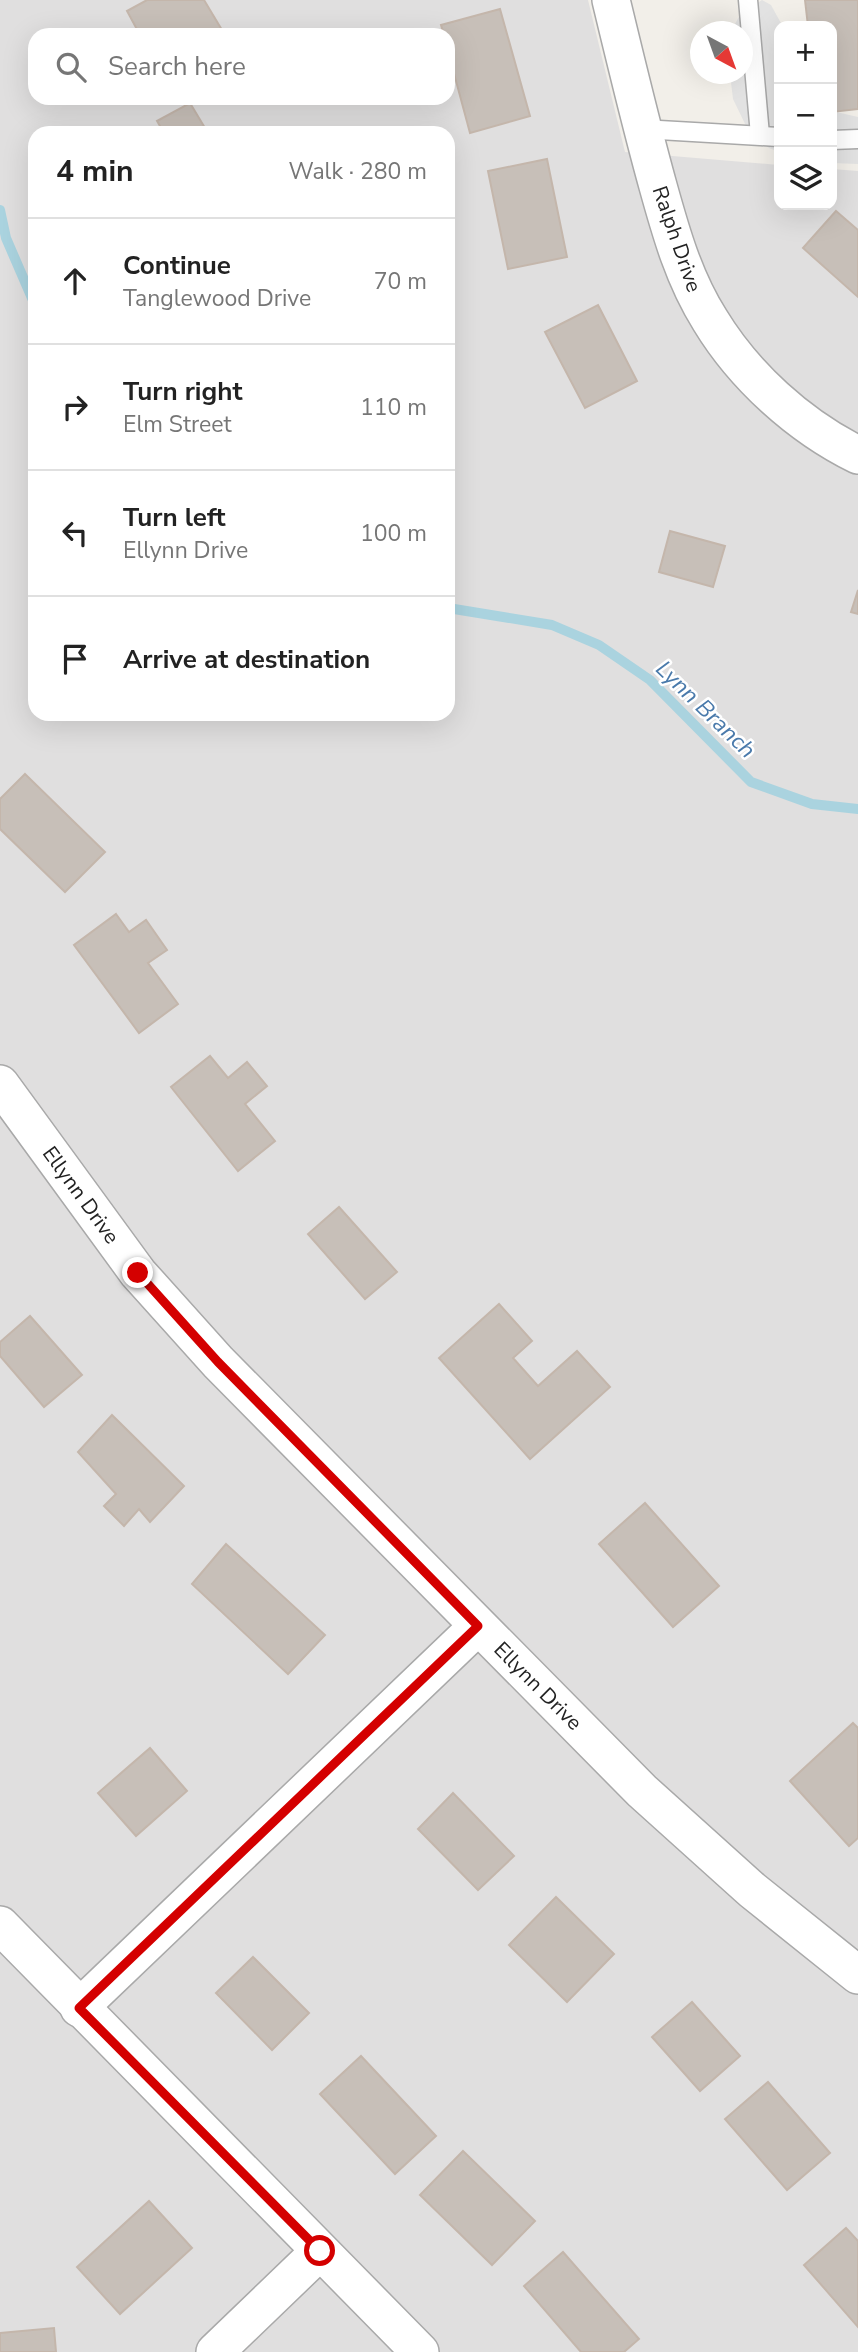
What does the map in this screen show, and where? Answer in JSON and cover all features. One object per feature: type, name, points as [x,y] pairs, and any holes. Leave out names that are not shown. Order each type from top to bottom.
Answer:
[{"type":"street","name":"Ralph Drive","points":[[611,0],[675,247],[689,282],[709,319],[727,346],[776,399],[815,430],[858,455]]},
{"type":"street","name":"Ellynn Drive","points":[[0,1084],[112,1240],[218,1362],[642,1791],[751,1890],[858,1975]]},
{"type":"street","points":[[79,2008],[478,1626]]},
{"type":"street","points":[[0,1925],[420,2352]]},
{"type":"street","points":[[215,2352],[320,2251]]},
{"type":"lane","points":[[748,0],[760,135]]},
{"type":"lane","points":[[642,128],[774,136]]},
{"type":"lane","points":[[837,140],[858,139]]},
{"type":"shaded area","points":[[0,0],[588,0],[625,152],[774,165],[774,210],[837,210],[837,169],[858,171],[858,2352],[0,2352]]},
{"type":"shaded area","points":[[762,0],[771,5],[780,21],[774,21],[774,150],[747,128],[733,99],[731,84],[753,84],[753,21],[737,21],[740,15]]},
{"type":"shaded area","points":[[837,112],[858,117],[858,164],[837,163]]},
{"type":"building","points":[[147,0],[204,0],[221,28],[136,28],[127,11]]},
{"type":"building","points":[[805,0],[858,0],[858,109],[837,111],[837,21],[807,21]]},
{"type":"building","points":[[500,9],[530,116],[470,133],[455,77],[455,28],[442,28],[441,25]]},
{"type":"building","points":[[191,105],[204,126],[160,126],[157,121]]},
{"type":"building","points":[[547,159],[567,257],[508,269],[488,171]]},
{"type":"building","points":[[836,211],[858,230],[858,297],[803,248]]},
{"type":"building","points":[[598,305],[637,381],[585,408],[545,332]]},
{"type":"building","points":[[670,531],[725,546],[713,587],[659,572]]},
{"type":"building","points":[[858,590],[858,614],[851,612]]},
{"type":"building","points":[[25,774],[105,852],[65,892],[0,829],[0,799]]},
{"type":"building","points":[[116,914],[129,932],[146,920],[167,950],[148,963],[178,1004],[139,1033],[74,945]]},
{"type":"building","points":[[210,1056],[228,1078],[247,1062],[267,1086],[245,1104],[275,1141],[238,1171],[171,1087]]},
{"type":"building","points":[[339,1207],[397,1272],[365,1299],[308,1234]]},
{"type":"building","points":[[499,1304],[532,1341],[513,1358],[538,1386],[577,1351],[610,1387],[530,1459],[439,1358]]},
{"type":"building","points":[[30,1316],[82,1375],[44,1407],[0,1356],[0,1342]]},
{"type":"building","points":[[112,1415],[184,1486],[150,1522],[139,1509],[124,1526],[104,1506],[116,1494],[78,1452]]},
{"type":"building","points":[[645,1503],[719,1586],[673,1627],[599,1544]]},
{"type":"building","points":[[226,1544],[325,1635],[288,1674],[192,1584]]},
{"type":"building","points":[[853,1723],[858,1728],[858,1838],[849,1846],[790,1781]]},
{"type":"building","points":[[150,1748],[187,1791],[136,1836],[98,1793]]},
{"type":"building","points":[[453,1793],[514,1856],[478,1890],[418,1829]]},
{"type":"building","points":[[556,1897],[614,1954],[567,2002],[509,1945]]},
{"type":"building","points":[[253,1957],[309,2013],[272,2050],[216,1993]]},
{"type":"building","points":[[692,2002],[740,2056],[700,2091],[652,2037]]},
{"type":"building","points":[[361,2056],[436,2136],[395,2174],[320,2094]]},
{"type":"building","points":[[768,2082],[830,2153],[787,2190],[725,2119]]},
{"type":"building","points":[[463,2151],[535,2221],[492,2265],[420,2195]]},
{"type":"building","points":[[149,2201],[192,2248],[120,2314],[77,2267]]},
{"type":"building","points":[[846,2228],[858,2241],[858,2327],[804,2265]]},
{"type":"building","points":[[563,2252],[639,2339],[624,2352],[581,2352],[524,2286]]},
{"type":"building","points":[[54,2328],[56,2352],[0,2352],[0,2333]]},
{"type":"waterway","name":"Lynn Branch","points":[[0,210],[6,238],[28,289]]},
{"type":"waterway","name":"Lynn Branch","points":[[455,609],[552,625],[599,645],[650,680],[751,782],[812,804],[858,809]]},
{"type":"route","points":[[138,1273],[218,1362],[478,1626],[79,2008],[320,2251]]}]
